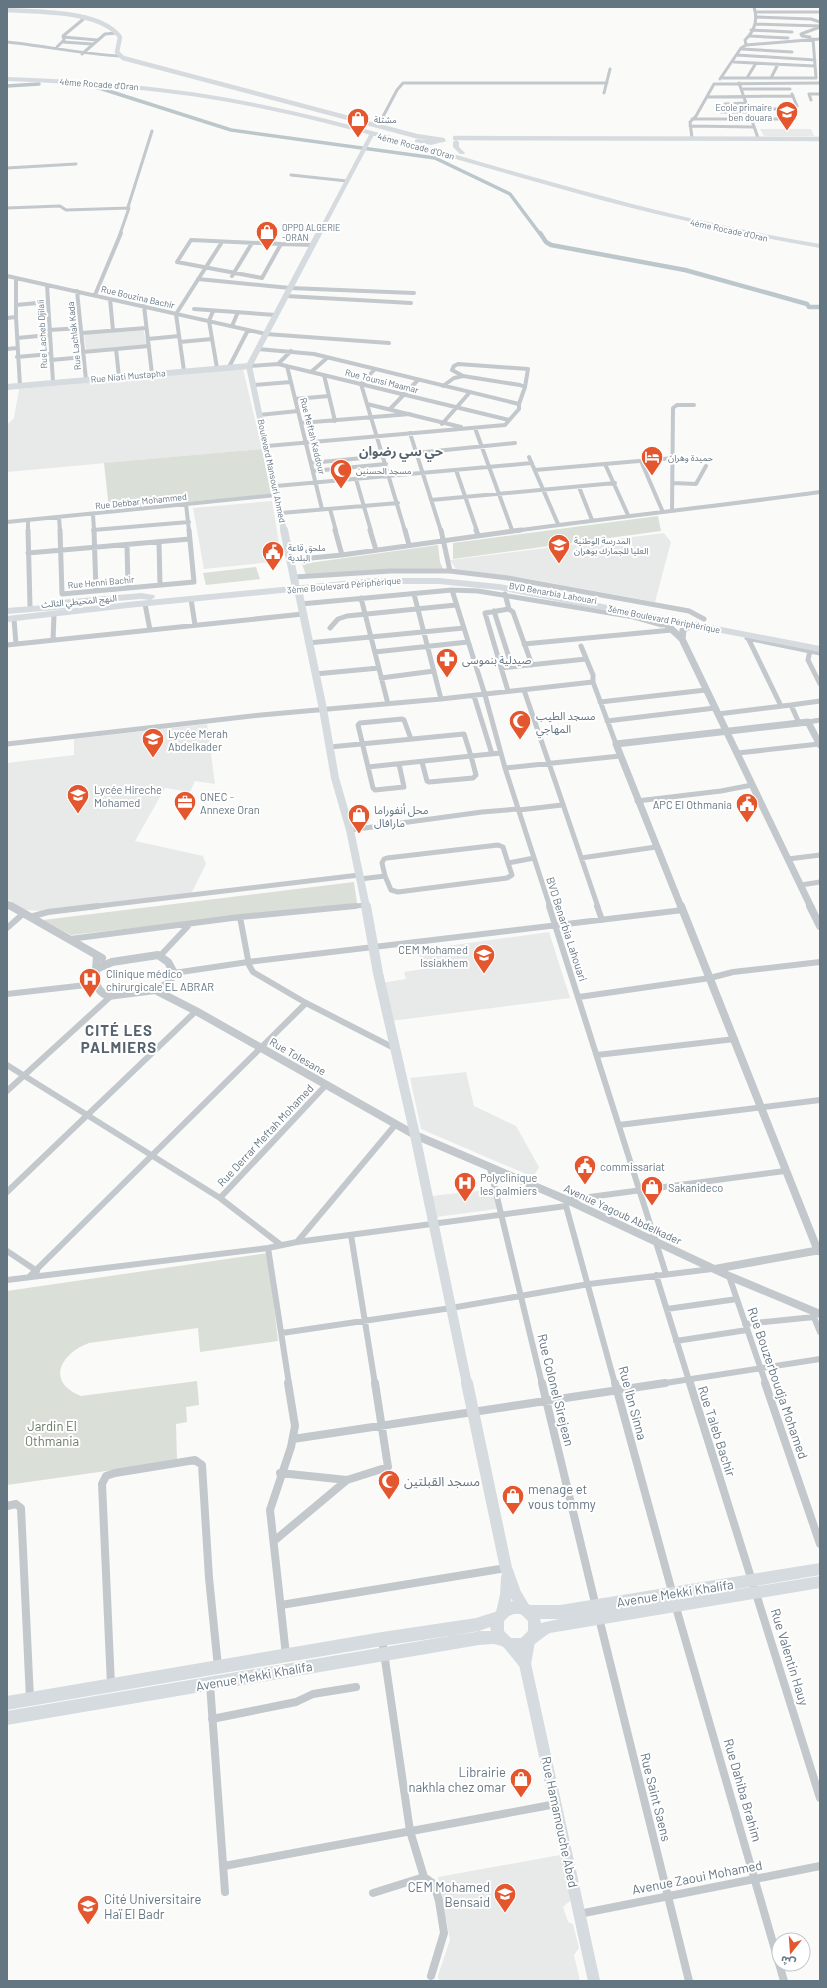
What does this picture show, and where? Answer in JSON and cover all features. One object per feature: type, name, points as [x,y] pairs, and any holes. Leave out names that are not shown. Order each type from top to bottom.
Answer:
[{"type":"highway","name":"4ème Rocade d'Oran","points":[[7,74],[116,81],[198,90],[266,102],[416,138],[462,153],[691,215],[756,229],[820,240]]},
{"type":"highway","name":"4ème Rocade d'Oran","points":[[7,79],[70,81],[137,87],[193,94],[258,105],[372,134],[689,222],[763,237],[820,246]]},
{"type":"highway","points":[[7,83],[70,83],[137,87]]},
{"type":"highway","points":[[416,138],[431,142],[444,140]]},
{"type":"highway","points":[[456,140],[456,147],[462,153]]},
{"type":"highway","name":"3ème Boulevard Périphérique","points":[[7,611],[148,600],[377,575],[419,574],[497,581],[701,622],[820,643]]},
{"type":"highway","name":"3ème Boulevard Périphérique","points":[[10,618],[54,615],[148,600],[191,599],[296,583],[396,580],[453,582],[499,587],[648,616],[701,622],[723,630],[820,649]]},
{"type":"highway","name":"النهج المحيطي الثالث","points":[[7,608],[141,596],[148,600]]},
{"type":"highway","name":"النهج المحيطي الثالث","points":[[10,618],[114,606]]},
{"type":"main road","points":[[7,10],[86,17],[95,20],[115,31],[120,37],[117,52],[120,56],[378,126],[416,138]]},
{"type":"main road","points":[[249,366],[372,134]]},
{"type":"main road","points":[[444,140],[479,138],[819,139]]},
{"type":"main road","name":"Rue Niati Mustapha","points":[[7,387],[249,366]]},
{"type":"main road","name":"Boulevard Mansouri Ahmed","points":[[249,366],[276,486],[308,642],[324,709],[335,778],[350,830],[434,1223],[472,1414],[507,1571]]},
{"type":"main road","name":"Avenue Mekki Khalifa","points":[[755,1587],[820,1569]]},
{"type":"main road","points":[[507,1571],[514,1593],[536,1625],[525,1664]]},
{"type":"main road","points":[[507,1571],[506,1595],[497,1625],[505,1640],[525,1664]]},
{"type":"main road","name":"Avenue Mekki Khalifa","points":[[532,1638],[548,1627],[598,1612],[755,1587],[820,1582]]},
{"type":"main road","points":[[501,1615],[516,1607],[527,1611]]},
{"type":"main road","name":"Avenue Mekki Khalifa","points":[[527,1611],[598,1612]]},
{"type":"main road","name":"Avenue Mekki Khalifa","points":[[7,1703],[382,1639],[476,1625],[501,1615]]},
{"type":"main road","name":"Avenue Mekki Khalifa","points":[[7,1718],[479,1638],[505,1640]]},
{"type":"main road","points":[[505,1640],[519,1645],[532,1638]]},
{"type":"main road","name":"Rue Hamamouche Abed","points":[[525,1664],[594,1981]]},
{"type":"street","points":[[746,45],[746,40],[750,36],[756,24],[757,17],[754,7]]},
{"type":"street","points":[[809,7],[811,25]]},
{"type":"street","points":[[756,12],[820,12]]},
{"type":"street","points":[[811,19],[820,15]]},
{"type":"street","points":[[63,42],[63,37],[86,17]]},
{"type":"street","points":[[757,17],[811,19],[820,22]]},
{"type":"street","points":[[756,24],[820,26]]},
{"type":"street","points":[[790,65],[794,40],[791,25]]},
{"type":"street","points":[[820,26],[801,34],[802,36],[820,38]]},
{"type":"street","points":[[752,30],[792,32]]},
{"type":"street","points":[[82,54],[97,40],[109,32],[115,31]]},
{"type":"street","points":[[750,36],[794,40]]},
{"type":"street","points":[[63,37],[97,40]]},
{"type":"street","points":[[692,138],[690,122],[714,84],[723,78],[734,62],[741,48],[746,45],[820,38]]},
{"type":"street","points":[[723,78],[816,78],[813,39]]},
{"type":"street","points":[[7,42],[57,47],[82,54],[120,56]]},
{"type":"street","points":[[57,47],[63,42],[92,44]]},
{"type":"street","points":[[741,48],[792,52]]},
{"type":"street","points":[[66,49],[87,49]]},
{"type":"street","points":[[737,55],[815,60]]},
{"type":"street","points":[[734,62],[815,66]]},
{"type":"street","points":[[747,78],[756,63]]},
{"type":"street","points":[[771,78],[778,64]]},
{"type":"street","points":[[797,65],[797,78]]},
{"type":"street","points":[[604,93],[610,69]]},
{"type":"street","points":[[764,78],[766,83]]},
{"type":"street","points":[[378,126],[396,90],[403,83],[607,83]]},
{"type":"street","points":[[739,83],[758,138]]},
{"type":"street","points":[[788,83],[797,106]]},
{"type":"street","points":[[714,84],[820,83]]},
{"type":"street","points":[[741,89],[790,89]]},
{"type":"street","points":[[811,100],[809,94],[820,94]]},
{"type":"street","points":[[707,97],[793,96]]},
{"type":"street","points":[[728,112],[725,104],[746,104]]},
{"type":"street","points":[[692,119],[785,119],[781,110],[720,112],[718,105]]},
{"type":"street","points":[[690,126],[754,127]]},
{"type":"street","points":[[95,295],[119,239],[152,131]]},
{"type":"street","points":[[7,168],[76,164]]},
{"type":"street","points":[[290,175],[347,181]]},
{"type":"street","points":[[7,208],[60,206],[67,210],[128,207]]},
{"type":"street","points":[[281,244],[262,278],[233,274],[177,262],[191,240],[313,245]]},
{"type":"street","points":[[184,371],[176,314],[222,242]]},
{"type":"street","points":[[228,282],[252,243]]},
{"type":"street","name":"Rue Bouzina Bachir","points":[[7,276],[266,334],[388,343]]},
{"type":"street","points":[[242,283],[245,276]]},
{"type":"street","points":[[16,278],[17,357],[20,386]]},
{"type":"street","points":[[198,279],[290,288],[414,293]]},
{"type":"street","name":"Rue Lacheb Djilali","points":[[47,285],[50,354],[53,382]]},
{"type":"street","name":"Rue Lachlak Kada","points":[[77,291],[86,380]]},
{"type":"street","points":[[286,296],[411,303]]},
{"type":"street","points":[[110,299],[113,330]]},
{"type":"street","points":[[16,305],[48,302]]},
{"type":"street","points":[[144,306],[152,374]]},
{"type":"street","points":[[194,309],[276,315]]},
{"type":"street","points":[[213,311],[210,321],[217,368]]},
{"type":"street","points":[[232,326],[238,312]]},
{"type":"street","points":[[7,318],[16,317]]},
{"type":"street","points":[[49,330],[81,328]]},
{"type":"street","points":[[82,333],[146,328]]},
{"type":"street","points":[[229,367],[248,330]]},
{"type":"street","points":[[17,338],[49,335]]},
{"type":"street","points":[[148,339],[179,336]]},
{"type":"street","points":[[180,342],[212,339]]},
{"type":"street","points":[[83,352],[149,346]]},
{"type":"street","points":[[7,349],[17,348]]},
{"type":"street","points":[[116,349],[119,377]]},
{"type":"street","points":[[258,349],[291,351],[327,358],[519,404]]},
{"type":"street","points":[[278,364],[291,351]]},
{"type":"street","points":[[17,357],[50,354]]},
{"type":"street","points":[[51,360],[84,357]]},
{"type":"street","points":[[311,372],[327,358]]},
{"type":"street","name":"Rue Tounsi Maamar","points":[[249,366],[278,364],[509,420]]},
{"type":"street","points":[[267,446],[506,425],[519,409],[519,404],[525,387],[528,369],[458,364],[454,366],[452,370],[453,372],[463,376],[525,387]]},
{"type":"street","name":"Rue Meftah Kaddour","points":[[287,366],[322,509]]},
{"type":"street","points":[[375,369],[361,384],[398,503],[409,545]]},
{"type":"street","points":[[324,375],[336,421]]},
{"type":"street","points":[[443,386],[454,378],[463,376]]},
{"type":"street","points":[[390,409],[418,380]]},
{"type":"street","points":[[253,385],[291,382]]},
{"type":"street","points":[[437,431],[470,392]]},
{"type":"street","points":[[295,399],[329,396]]},
{"type":"street","points":[[368,404],[466,428]]},
{"type":"street","points":[[672,510],[674,458],[673,408],[677,405],[694,405]]},
{"type":"street","points":[[259,415],[298,411]]},
{"type":"street","points":[[301,423],[410,414]]},
{"type":"street","points":[[475,428],[512,530]]},
{"type":"street","points":[[410,433],[444,540],[450,571]]},
{"type":"street","points":[[416,453],[515,443]]},
{"type":"street","points":[[311,463],[383,456]]},
{"type":"street","points":[[530,457],[558,524]]},
{"type":"street","points":[[535,470],[674,458]]},
{"type":"street","points":[[641,461],[662,510]]},
{"type":"street","points":[[276,486],[532,463]]},
{"type":"street","points":[[313,471],[386,464]]},
{"type":"street","points":[[605,464],[615,483],[628,515]]},
{"type":"street","points":[[673,484],[696,484],[706,466]]},
{"type":"street","points":[[456,470],[478,535]]},
{"type":"street","points":[[356,480],[376,550]]},
{"type":"street","points":[[431,500],[615,483]]},
{"type":"street","points":[[579,486],[592,520]]},
{"type":"street","points":[[291,560],[342,555],[662,510],[820,492]]},
{"type":"street","name":"Rue Debbar Mohammed","points":[[7,522],[277,495]]},
{"type":"street","points":[[281,513],[398,503]]},
{"type":"street","points":[[28,553],[190,539],[186,504]]},
{"type":"street","points":[[330,509],[342,555]]},
{"type":"street","points":[[93,514],[96,591]]},
{"type":"street","name":"Rue Henni Bachir","points":[[59,517],[62,594],[194,582],[190,539]]},
{"type":"street","points":[[28,520],[30,606]]},
{"type":"street","points":[[93,530],[189,522]]},
{"type":"street","points":[[159,542],[160,585]]},
{"type":"street","points":[[126,545],[128,588]]},
{"type":"street","points":[[296,583],[391,571],[450,571],[508,578],[694,613],[701,622],[683,630],[682,639]]},
{"type":"street","name":"BVD Benarbia Lahouari","points":[[301,604],[452,590],[478,591],[505,594],[634,617],[672,630]]},
{"type":"street","name":"BVD Benarbia Lahouari","points":[[452,590],[485,695],[505,768],[641,1191],[666,1274]]},
{"type":"street","points":[[414,594],[441,699]]},
{"type":"street","points":[[505,594],[509,609],[513,612],[532,665]]},
{"type":"street","points":[[361,598],[388,704]]},
{"type":"street","points":[[191,599],[195,625]]},
{"type":"street","points":[[148,600],[150,630]]},
{"type":"street","points":[[330,628],[338,619],[365,614],[456,605]]},
{"type":"street","points":[[508,692],[484,613],[509,609]]},
{"type":"street","points":[[494,611],[512,667]]},
{"type":"street","points":[[7,645],[303,614]]},
{"type":"street","points":[[53,640],[54,615]]},
{"type":"street","points":[[648,616],[666,624],[682,639],[738,752],[752,785],[820,926]]},
{"type":"street","points":[[10,618],[16,644]]},
{"type":"street","points":[[308,642],[464,628]]},
{"type":"street","points":[[524,644],[672,630]]},
{"type":"street","points":[[723,630],[748,638],[820,653]]},
{"type":"street","points":[[748,638],[781,706]]},
{"type":"street","points":[[375,652],[468,642]]},
{"type":"street","points":[[282,1333],[451,1308],[589,1284],[715,1269],[819,1250],[785,1171],[735,1039],[637,801],[592,682],[593,675],[581,646]]},
{"type":"street","points":[[810,651],[808,660],[820,684]]},
{"type":"street","points":[[501,668],[586,659]]},
{"type":"street","points":[[315,674],[379,668]]},
{"type":"street","points":[[381,678],[434,671]]},
{"type":"street","points":[[7,744],[324,709],[485,695],[592,682]]},
{"type":"street","points":[[524,690],[602,920]]},
{"type":"street","points":[[600,702],[706,690]]},
{"type":"street","points":[[474,696],[492,754]]},
{"type":"street","points":[[607,721],[781,706],[820,701]]},
{"type":"street","points":[[791,705],[799,723]]},
{"type":"street","points":[[399,764],[404,787],[375,790],[373,788],[358,725],[360,723],[402,718],[410,739]]},
{"type":"street","points":[[616,744],[820,720]]},
{"type":"street","points":[[738,752],[820,744],[808,722]]},
{"type":"street","points":[[330,747],[464,734],[472,756],[476,775],[474,777],[433,783],[427,781],[422,762]]},
{"type":"street","points":[[368,767],[501,753]]},
{"type":"street","points":[[505,768],[620,756]]},
{"type":"street","points":[[637,801],[721,791],[752,785]]},
{"type":"street","points":[[350,830],[482,812],[519,810],[562,805]]},
{"type":"street","points":[[494,845],[503,847],[508,862],[512,875],[507,878],[398,892],[391,890],[385,876],[382,863],[384,858],[494,845]]},
{"type":"street","points":[[581,858],[656,847]]},
{"type":"street","points":[[788,859],[820,855]]},
{"type":"street","points":[[508,862],[534,858]]},
{"type":"street","points":[[7,928],[27,915],[48,912],[360,877],[385,876]]},
{"type":"street","points":[[801,885],[820,882]]},
{"type":"street","points":[[7,904],[70,939],[97,956],[112,962]]},
{"type":"street","points":[[70,939],[240,917],[366,905]]},
{"type":"street","points":[[174,973],[248,962],[683,910]]},
{"type":"street","points":[[240,917],[248,962],[253,972],[306,1003],[396,1049]]},
{"type":"street","points":[[96,968],[112,962],[160,956],[190,924]]},
{"type":"street","points":[[97,956],[95,984],[101,993],[111,996],[155,990],[168,984],[174,973]]},
{"type":"street","points":[[160,956],[170,964],[174,973]]},
{"type":"street","points":[[579,997],[710,978],[734,972],[820,962]]},
{"type":"street","points":[[7,994],[95,984]]},
{"type":"street","points":[[168,984],[170,997]]},
{"type":"street","name":"Rue Tolesane","points":[[155,990],[196,1011],[415,1135]]},
{"type":"street","points":[[7,1091],[111,996]]},
{"type":"street","points":[[28,1277],[37,1271],[306,1003]]},
{"type":"street","points":[[7,1192],[196,1011]]},
{"type":"street","points":[[597,1055],[735,1039]]},
{"type":"street","points":[[7,1065],[220,1198],[281,1246]]},
{"type":"street","name":"Rue Derrar Meftah Mohamed","points":[[220,1198],[326,1085]]},
{"type":"street","points":[[619,1125],[820,1100]]},
{"type":"street","points":[[297,1242],[396,1124]]},
{"type":"street","name":"Avenue Yagoub Abdelkader","points":[[415,1135],[815,1314]]},
{"type":"street","name":"Rue Colonel Sirejean","points":[[490,1168],[598,1612]]},
{"type":"street","points":[[7,1280],[268,1248],[297,1242],[502,1214],[641,1191],[785,1171]]},
{"type":"street","name":"Rue Ibn Sinna","points":[[567,1203],[674,1600]]},
{"type":"street","points":[[274,1541],[347,1480],[388,1467],[366,1320],[351,1235]]},
{"type":"street","points":[[268,1248],[295,1426],[293,1439],[280,1473],[270,1510],[286,1656]]},
{"type":"street","points":[[7,1251],[37,1271]]},
{"type":"street","name":"Rue Taleb Bachir","points":[[656,1276],[755,1587]]},
{"type":"street","name":"Rue Bouzerboudja Mohamed","points":[[729,1276],[820,1544]]},
{"type":"street","points":[[667,1309],[737,1300]]},
{"type":"street","points":[[676,1341],[815,1314],[820,1332]]},
{"type":"street","points":[[293,1439],[383,1428],[547,1403],[688,1378],[820,1359]]},
{"type":"street","points":[[111,1685],[102,1484],[104,1478],[115,1473],[195,1460],[202,1466],[209,1578],[218,1668]]},
{"type":"street","points":[[280,1473],[347,1480]]},
{"type":"street","points":[[7,1506],[16,1504],[21,1508],[30,1699]]},
{"type":"street","points":[[281,1605],[507,1571]]},
{"type":"street","name":"Rue Valentin Hauy","points":[[755,1587],[820,1798]]},
{"type":"street","name":"Rue Dahiba Brahim","points":[[674,1600],[784,1981]]},
{"type":"street","name":"Rue Saint Saens","points":[[598,1612],[689,1981]]},
{"type":"street","points":[[382,1639],[410,1831],[424,1877],[434,1884],[439,1901],[444,1933],[431,1976]]},
{"type":"street","points":[[210,1684],[225,1892]]},
{"type":"street","points":[[212,1719],[296,1702],[313,1694],[356,1687]]},
{"type":"street","points":[[224,1866],[556,1804]]},
{"type":"street","name":"Avenue Zaoui Mohamed","points":[[579,1914],[820,1866]]},
{"type":"street","points":[[372,1893],[424,1877]]},
{"type":"shaded area","name":"Ecole primaire ben douara","points":[[760,129],[811,129],[814,136],[764,136]]},
{"type":"shaded area","points":[[143,329],[147,345],[86,350],[84,334]]},
{"type":"shaded area","points":[[243,369],[262,449],[7,472],[7,425],[14,418],[19,389]]},
{"type":"shaded area","points":[[272,501],[282,561],[204,569],[193,508]]},
{"type":"shaded area","name":"المدرسة الوطنية العليا للجمارك بوهران","points":[[664,533],[671,542],[655,602],[524,578],[456,569],[450,560]]},
{"type":"shaded area","name":"Lycée Hireche Mohamed","points":[[207,724],[215,784],[195,781],[190,792],[165,788],[135,841],[203,856],[206,864],[191,894],[40,911],[26,910],[7,899],[7,763],[74,755],[74,739]]},
{"type":"shaded area","name":"CEM Mohamed Issiakhem","points":[[549,932],[570,998],[391,1021],[381,983],[406,979],[404,972],[423,969],[418,950]]},
{"type":"shaded area","points":[[466,1072],[474,1106],[516,1126],[539,1167],[533,1177],[421,1129],[410,1078]]},
{"type":"shaded area","name":"Polyclinique les palmiers","points":[[493,1189],[497,1209],[436,1217],[432,1196]]},
{"type":"shaded area","name":"CEM Mohamed Bensaid","points":[[560,1855],[571,1900],[563,1907],[568,1922],[573,1924],[579,1948],[574,1955],[580,1981],[439,1981],[438,1976],[450,1940],[438,1877]]},
{"type":"green space","points":[[262,449],[271,494],[109,509],[104,463]]},
{"type":"green space","points":[[658,516],[661,531],[453,559],[453,543]]},
{"type":"green space","points":[[438,545],[440,562],[443,569],[306,575],[302,564]]},
{"type":"green space","points":[[256,567],[260,579],[206,585],[203,573]]},
{"type":"green space","points":[[354,882],[357,903],[71,935],[43,920]]},
{"type":"green space","name":"Jardin El Othmania","points":[[268,1253],[278,1341],[200,1352],[198,1328],[89,1343],[71,1354],[65,1360],[61,1368],[60,1376],[63,1383],[70,1390],[81,1396],[197,1381],[199,1405],[186,1407],[187,1422],[176,1424],[177,1461],[7,1485],[7,1291]]},
{"type":"waterway","points":[[7,86],[39,84]]},
{"type":"waterway","points":[[96,87],[231,130],[435,158],[510,194],[540,234]]},
{"type":"waterway","points":[[540,233],[546,242],[551,245],[685,270],[807,304],[809,307],[820,307]]},
{"type":"place","name":"Ecole primaire ben douara","points":[[787,132]]},
{"type":"place","name":"مشتلة","points":[[358,138]]},
{"type":"place","name":"OPPO ALGERIE -ORAN","points":[[267,252]]},
{"type":"place","name":"حميدة وهران","points":[[652,476]]},
{"type":"place","name":"مسجد الحسنين","points":[[341,490]]},
{"type":"place","name":"المدرسة الوطنية العليا للجمارك بوهران","points":[[559,564]]},
{"type":"place","name":"ملحق قاعة البلدية","points":[[273,572]]},
{"type":"place","name":"صيدلية بنموسى","points":[[447,678]]},
{"type":"place","name":"مسجد الطيب المهاجي","points":[[520,740]]},
{"type":"place","name":"Lycée Merah Abdelkader","points":[[153,758]]},
{"type":"place","name":"Lycée Hireche Mohamed","points":[[78,814]]},
{"type":"place","name":"ONEC - Annexe Oran","points":[[185,822]]},
{"type":"place","name":"APC El Othmania","points":[[747,824]]},
{"type":"place","name":"محل أنفوراما مارافال","points":[[359,834]]},
{"type":"place","name":"CEM Mohamed Issiakhem","points":[[484,974]]},
{"type":"place","name":"Clinique médico chirurgicale EL ABRAR","points":[[90,998]]},
{"type":"place","name":"commissariat","points":[[585,1186]]},
{"type":"place","name":"Polyclinique les palmiers","points":[[465,1202]]},
{"type":"place","name":"Sakanideco","points":[[652,1206]]},
{"type":"place","name":"مسجد القبلتين","points":[[389,1500]]},
{"type":"place","name":"menage et vous tommy","points":[[513,1516]]},
{"type":"place","name":"Librairie nakhla chez omar","points":[[521,1798]]},
{"type":"place","name":"CEM Mohamed Bensaid","points":[[505,1914]]},
{"type":"place","name":"Cité Universitaire Haï El Badr","points":[[88,1926]]},
{"type":"district","name":"حي سي رضوان","points":[[401,451]]},
{"type":"district","name":"CITÉ LES PALMIERS","points":[[119,1038]]}]
